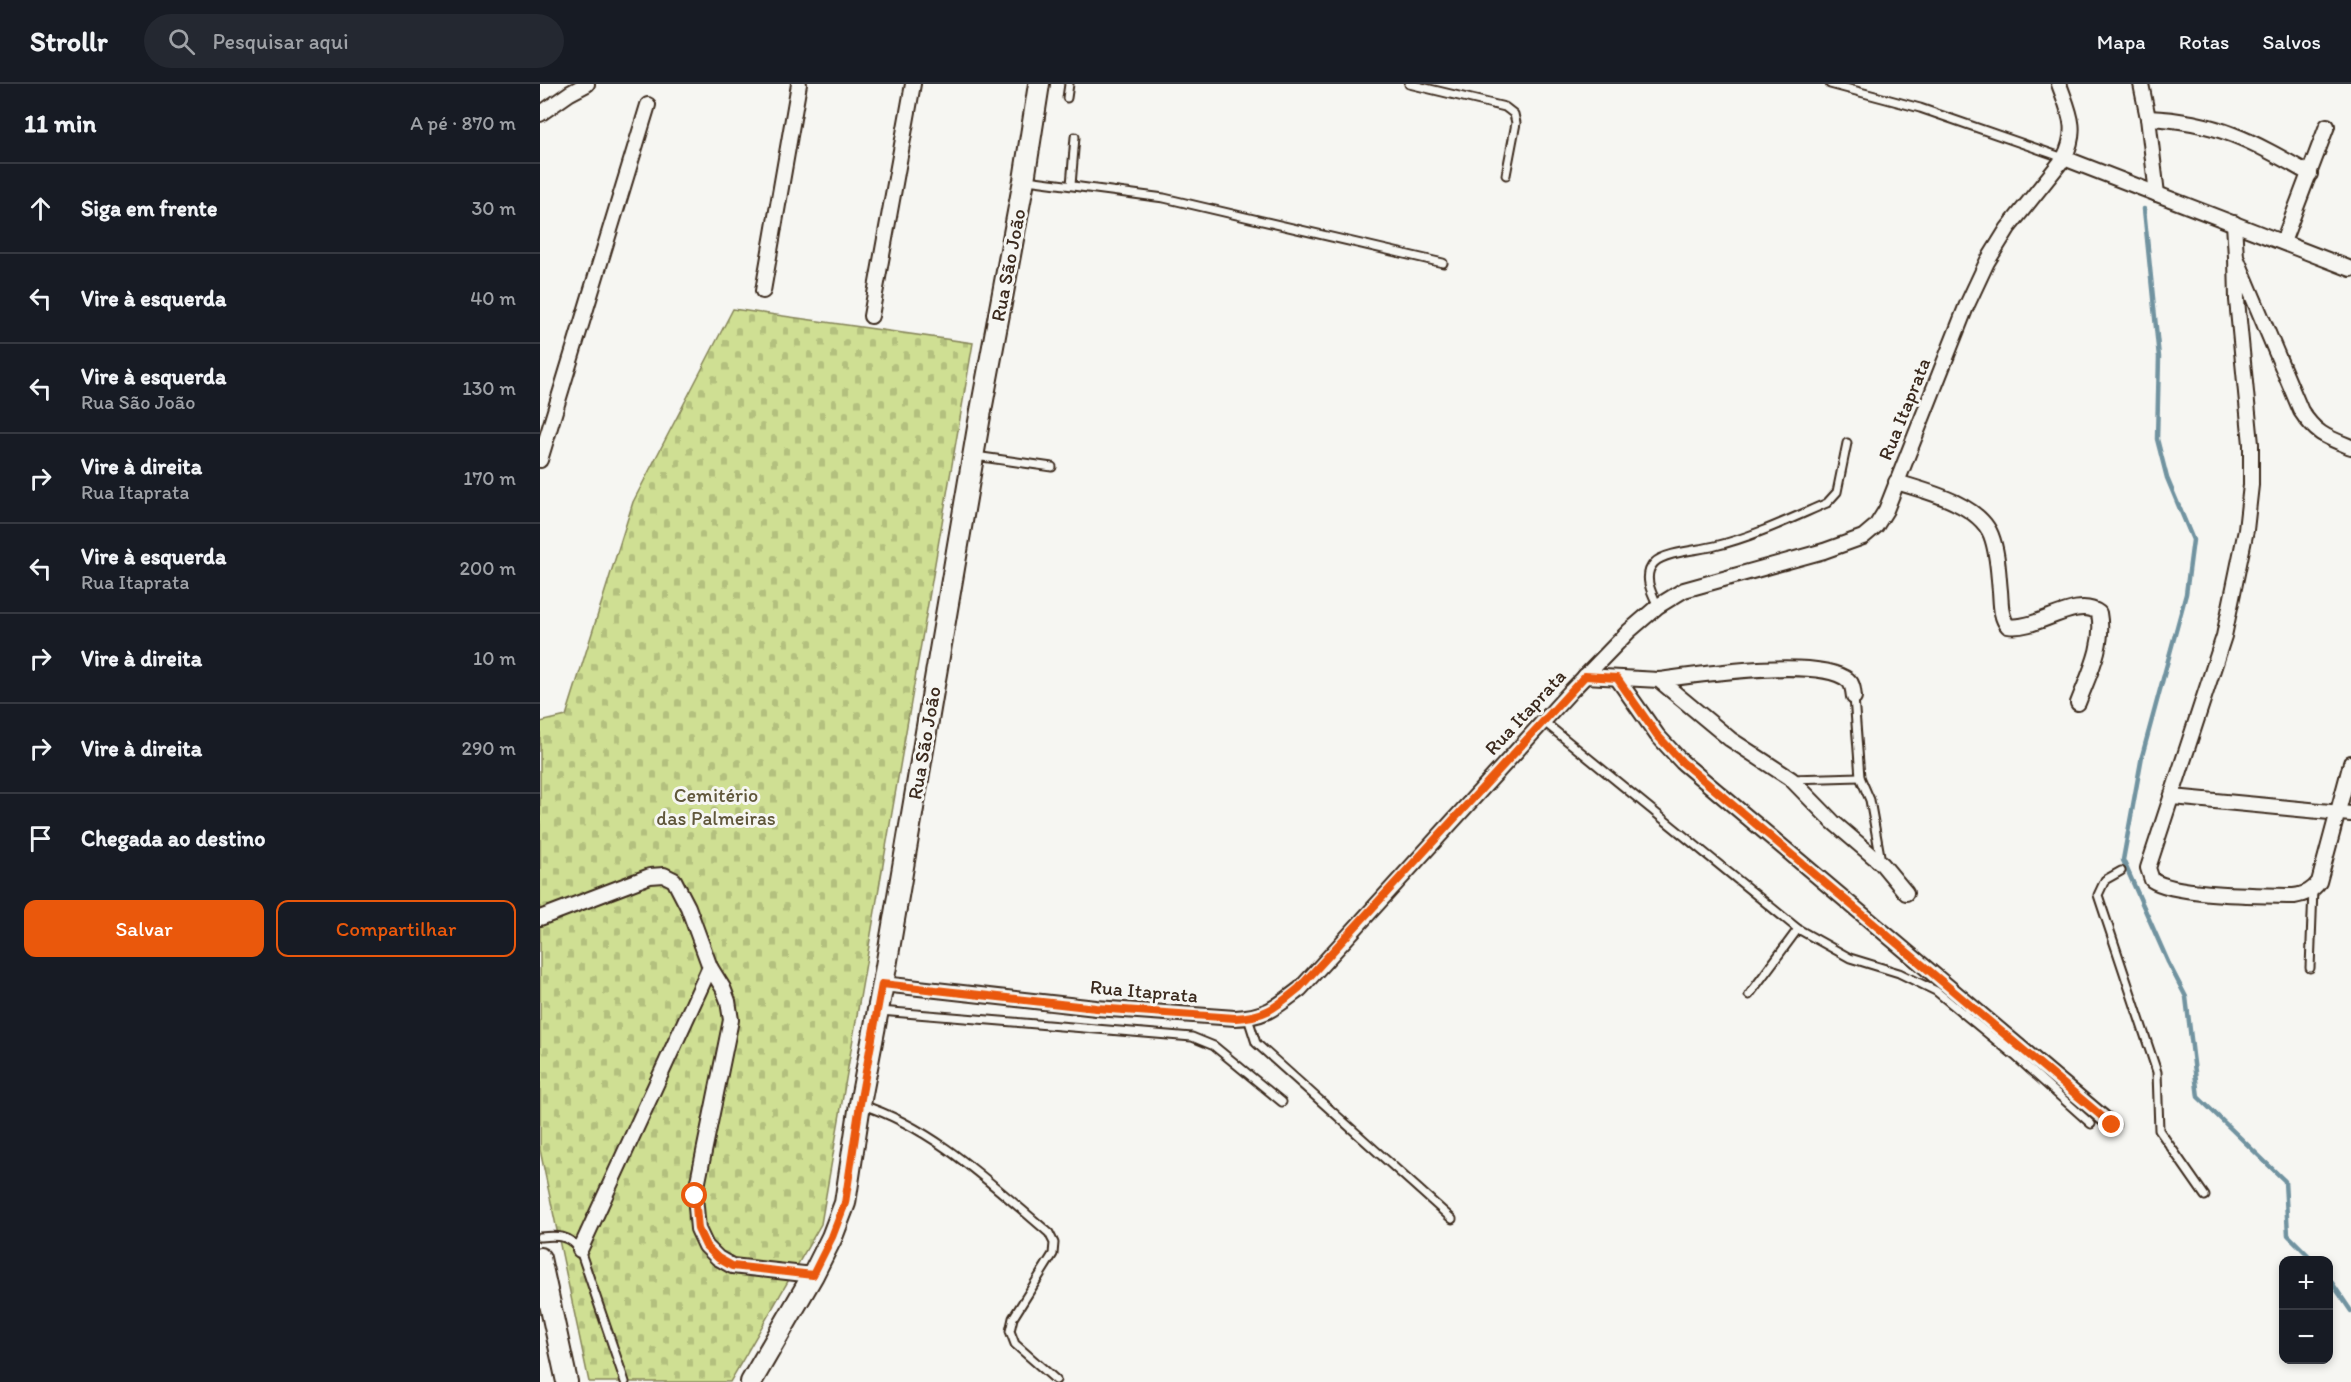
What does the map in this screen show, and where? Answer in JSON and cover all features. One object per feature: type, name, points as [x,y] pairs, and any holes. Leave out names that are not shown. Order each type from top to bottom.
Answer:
[{"type":"street","points":[[540,114],[572,88],[587,84]]},
{"type":"street","points":[[763,291],[799,84]]},
{"type":"street","points":[[871,316],[913,84]]},
{"type":"street","name":"Rua São João","points":[[750,1382],[813,1275],[832,1237],[845,1203],[860,1104],[973,456],[1024,180],[1039,84]]},
{"type":"street","points":[[2059,84],[2072,126],[2072,139],[2064,158],[2351,269]]},
{"type":"street","points":[[2141,84],[2148,118],[2157,194]]},
{"type":"street","points":[[540,460],[648,105]]},
{"type":"street","points":[[2148,118],[2174,119],[2208,125],[2235,134],[2310,174]]},
{"type":"street","points":[[2283,242],[2327,126]]},
{"type":"street","name":"Rua Itaprata","points":[[882,984],[1096,1008],[1248,1017],[1269,1012],[1299,988],[1585,676],[1629,631],[1659,606],[1684,590],[1824,551],[1863,537],[1876,526],[1966,307],[1987,262],[2008,228],[2064,158]]},
{"type":"street","points":[[2234,223],[2237,300],[2251,444],[2251,485],[2246,530],[2224,636],[2148,868],[2152,880],[2169,887],[2294,896],[2316,885],[2344,814],[2351,763]]},
{"type":"street","points":[[2236,256],[2301,411],[2311,426],[2322,436],[2351,447]]},
{"type":"street","points":[[1896,482],[1934,494],[1965,508],[1980,519],[1991,533],[1996,553],[2003,615],[2008,626],[2024,626],[2080,607],[2092,608],[2099,613],[2101,624],[2097,654],[2078,703]]},
{"type":"street","points":[[1585,676],[1659,680],[1738,670],[1807,669],[1841,676],[1848,680],[1854,697]]},
{"type":"street","points":[[1617,678],[1657,735],[1682,762],[2112,1125]]},
{"type":"street","points":[[1659,680],[1730,738],[1791,779],[1833,822],[1882,864],[1906,893]]},
{"type":"street","points":[[2173,797],[2344,814]]},
{"type":"street","points":[[540,918],[650,876],[664,876],[674,880],[681,892],[710,967],[723,988],[731,1020],[695,1196],[698,1229],[706,1246],[718,1258],[732,1266],[813,1275]]},
{"type":"street","points":[[580,1250],[710,967]]},
{"type":"street","points":[[540,1258],[567,1382]]},
{"type":"lane","points":[[1067,98],[1069,84]]},
{"type":"lane","points":[[1408,84],[1505,107],[1514,114],[1516,123],[1506,176]]},
{"type":"lane","points":[[1830,84],[1920,108],[2064,158]]},
{"type":"lane","points":[[1071,184],[1076,137]]},
{"type":"lane","points":[[1024,180],[1071,184],[1164,198],[1443,263]]},
{"type":"lane","points":[[1659,606],[1650,592],[1648,576],[1652,564],[1662,557],[1731,541],[1827,502],[1837,492],[1848,443]]},
{"type":"lane","points":[[973,456],[1052,466]]},
{"type":"lane","points":[[1854,697],[1860,777],[1870,800],[1882,864]]},
{"type":"lane","points":[[1543,721],[1798,929],[1850,958],[1907,977],[1936,991],[2015,1056],[2091,1124]]},
{"type":"lane","points":[[1791,779],[1860,777]]},
{"type":"lane","points":[[2121,871],[2105,879],[2098,895],[2157,1072],[2159,1130],[2205,1196]]},
{"type":"lane","points":[[2310,968],[2316,885]]},
{"type":"lane","points":[[1749,995],[1798,929]]},
{"type":"lane","points":[[877,1011],[1192,1037],[1214,1046],[1282,1102]]},
{"type":"lane","points":[[1248,1017],[1256,1043],[1452,1220]]},
{"type":"lane","points":[[860,1104],[882,1112],[954,1153],[1049,1233],[1054,1243],[1053,1254],[1013,1318],[1010,1331],[1015,1344],[1056,1380]]},
{"type":"lane","points":[[540,1237],[565,1237],[573,1241],[580,1250],[625,1382]]},
{"type":"green space","name":"Cemitério das Palmeiras","points":[[733,309],[973,343],[821,1224],[730,1382],[589,1382],[540,1150],[540,722],[566,716],[633,502]]},
{"type":"waterway","points":[[2144,209],[2159,357],[2157,439],[2167,478],[2193,540],[2186,594],[2142,756],[2123,860],[2186,997],[2198,1097],[2285,1181],[2288,1235],[2309,1256]]},
{"type":"waterway","points":[[2333,1284],[2351,1311]]},
{"type":"route","points":[[695,1196],[698,1229],[706,1246],[718,1258],[732,1266],[813,1275],[832,1237],[845,1203],[882,984],[1096,1008],[1235,1018],[1269,1012],[1299,988],[1585,676],[1617,678],[1657,735],[1682,762],[2112,1125]]}]
